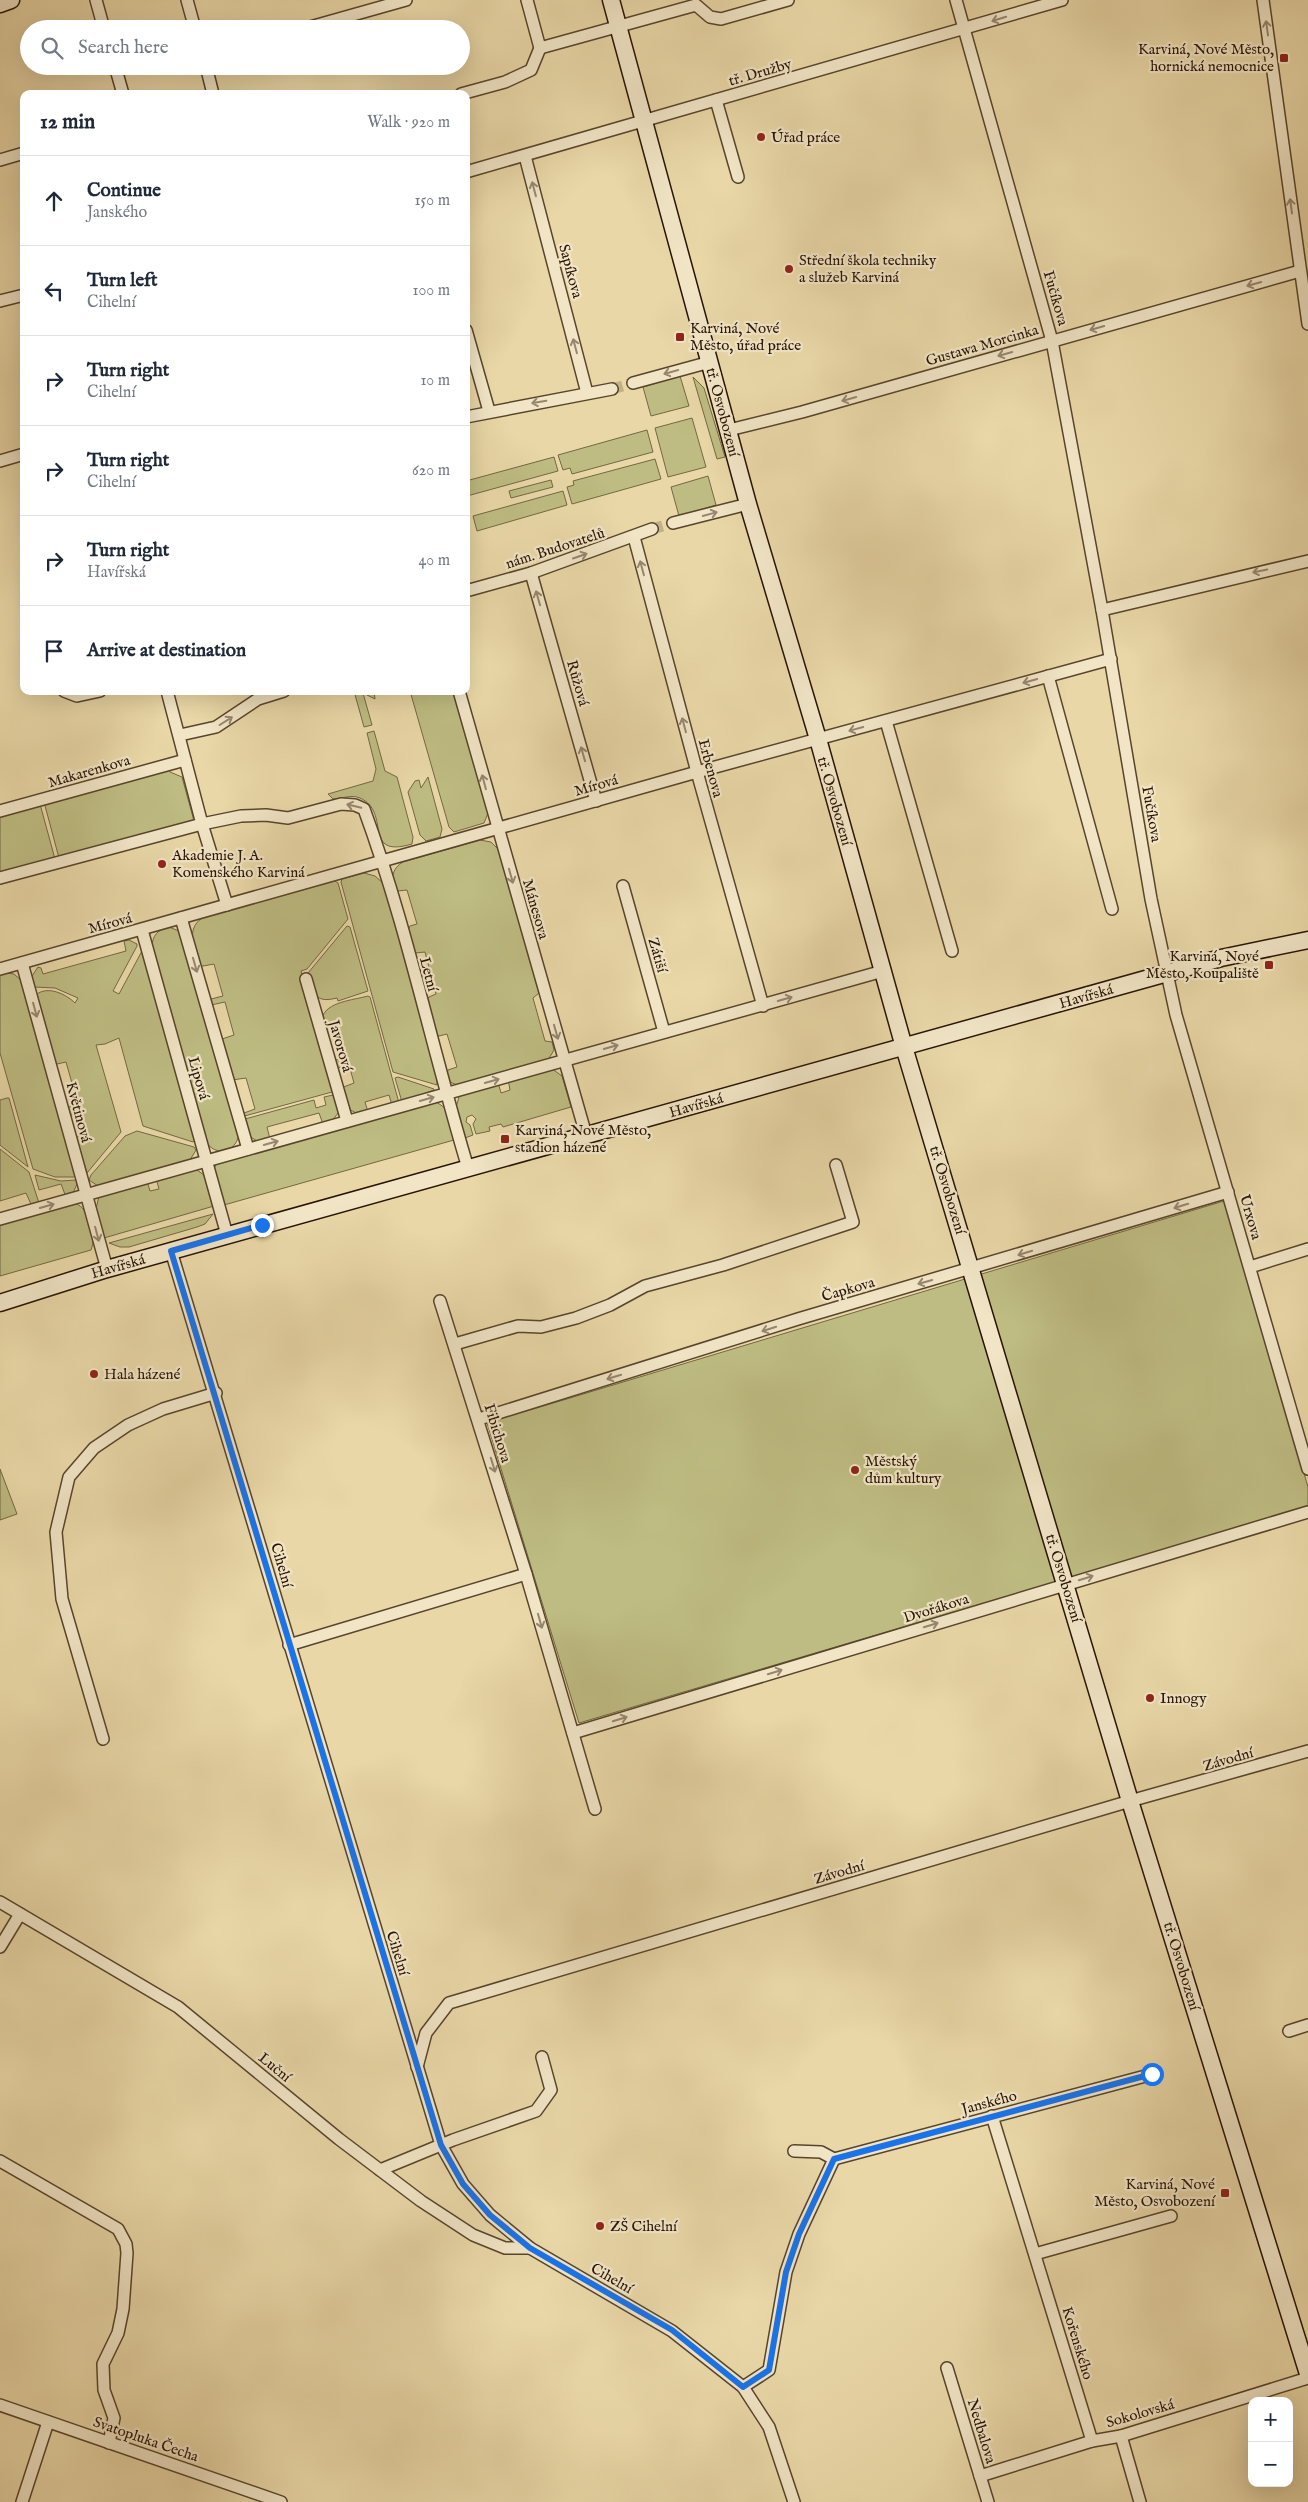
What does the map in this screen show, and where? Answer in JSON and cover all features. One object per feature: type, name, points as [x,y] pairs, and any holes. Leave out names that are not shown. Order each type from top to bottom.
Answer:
[{"type":"street","points":[[0,4],[11,0]]},
{"type":"street","points":[[96,0],[102,20]]},
{"type":"street","points":[[187,0],[193,20]]},
{"type":"street","points":[[335,20],[406,0]]},
{"type":"street","points":[[470,91],[504,82],[531,70],[540,48],[527,0]]},
{"type":"street","name":"tř. Osvobození","points":[[611,0],[748,504],[818,739],[904,1047],[972,1268],[1130,1802],[1308,2374]]},
{"type":"street","points":[[540,48],[696,5],[710,17],[720,19],[788,0]]},
{"type":"street","name":"Fučíkova","points":[[956,0],[1052,341],[1111,659],[1151,900],[1168,973]]},
{"type":"street","name":"tř. Družby","points":[[470,171],[643,120],[965,30],[1025,5],[1062,0]]},
{"type":"street","points":[[1263,0],[1308,324]]},
{"type":"street","points":[[118,75],[122,90]]},
{"type":"street","points":[[208,75],[212,90]]},
{"type":"street","points":[[716,100],[738,177]]},
{"type":"street","points":[[0,160],[20,154]]},
{"type":"street","name":"Sapíkova","points":[[525,156],[587,393]]},
{"type":"street","name":"Gustawa Morcinka","points":[[729,430],[802,412],[1300,271]]},
{"type":"street","points":[[0,302],[20,296]]},
{"type":"street","points":[[470,344],[489,411]]},
{"type":"street","points":[[633,383],[710,362]]},
{"type":"street","points":[[470,416],[612,389]]},
{"type":"street","points":[[0,461],[20,455]]},
{"type":"street","points":[[673,524],[748,504]]},
{"type":"street","name":"nám. Budovatelů","points":[[470,590],[531,573],[652,529]]},
{"type":"street","name":"Erbenova","points":[[634,537],[697,772],[763,1006]]},
{"type":"street","points":[[1102,610],[1308,561]]},
{"type":"street","name":"Růžová","points":[[531,573],[596,801]]},
{"type":"street","points":[[818,739],[1111,659]]},
{"type":"street","points":[[1048,676],[1112,908]]},
{"type":"street","points":[[167,695],[180,735],[202,824],[227,905]]},
{"type":"street","points":[[180,735],[216,728],[258,699],[271,695]]},
{"type":"street","name":"Mánesova","points":[[460,695],[586,1135]]},
{"type":"street","points":[[886,721],[952,951]]},
{"type":"street","name":"Mírová","points":[[0,969],[818,739]]},
{"type":"street","name":"Makarenkova","points":[[0,811],[185,760]]},
{"type":"street","points":[[0,878],[202,824],[241,816],[266,815],[288,818],[341,804],[355,805],[364,809],[383,861]]},
{"type":"street","name":"Letní","points":[[383,861],[468,1168]]},
{"type":"street","name":"Zátiší","points":[[623,886],[664,1032]]},
{"type":"street","name":"Lipová","points":[[181,918],[248,1149]]},
{"type":"street","name":"Lipová","points":[[142,930],[227,1235]]},
{"type":"street","name":"Havířská","points":[[0,1303],[107,1269],[227,1235],[1221,958],[1308,940]]},
{"type":"street","name":"Květinová","points":[[22,963],[107,1269]]},
{"type":"street","points":[[0,1219],[883,971]]},
{"type":"street","name":"Urxova","points":[[1168,973],[1176,1016],[1250,1267],[1303,1432],[1308,1469]]},
{"type":"street","name":"Javorová","points":[[306,979],[347,1121]]},
{"type":"street","points":[[455,1344],[518,1326],[540,1327],[576,1318],[610,1305],[645,1286],[723,1265],[852,1222],[836,1165]]},
{"type":"street","name":"Čapkova","points":[[479,1418],[1228,1192]]},
{"type":"street","points":[[1250,1267],[1308,1249]]},
{"type":"street","name":"Cihelní","points":[[171,1251],[216,1393],[441,2145],[463,2184],[490,2215],[530,2248],[672,2330],[743,2387],[769,2427],[794,2502]]},
{"type":"street","name":"Fibichova","points":[[440,1301],[479,1418],[595,1809]]},
{"type":"street","points":[[103,1739],[62,1599],[56,1532],[69,1477],[94,1448],[128,1425],[163,1409],[216,1393]]},
{"type":"street","name":"Dvořákova","points":[[573,1733],[1308,1512]]},
{"type":"street","points":[[290,1645],[526,1574]]},
{"type":"street","name":"Závodní","points":[[417,2067],[426,2033],[449,2003],[1308,1751]]},
{"type":"street","name":"Luční","points":[[0,1902],[178,2007],[380,2170],[473,2235],[505,2248],[530,2248]]},
{"type":"street","points":[[0,1947],[20,1914]]},
{"type":"street","points":[[1289,2031],[1308,2025]]},
{"type":"street","points":[[380,2170],[441,2145],[536,2111],[551,2090],[542,2057]]},
{"type":"street","name":"Janského","points":[[834,2159],[1152,2074]]},
{"type":"street","name":"Kořenského","points":[[992,2116],[1092,2441]]},
{"type":"street","points":[[743,2387],[769,2370],[786,2272],[799,2234],[834,2159],[821,2152],[794,2151]]},
{"type":"street","points":[[0,2161],[118,2229],[126,2244],[123,2309],[118,2333],[104,2364],[104,2390],[114,2418],[109,2443]]},
{"type":"street","points":[[1036,2254],[1171,2216]]},
{"type":"street","name":"Nedbalova","points":[[947,2368],[988,2502]]},
{"type":"street","name":"Sokolovská","points":[[980,2476],[1092,2441],[1121,2436],[1308,2378]]},
{"type":"street","name":"Svatopluka Čecha","points":[[0,2405],[281,2502]]},
{"type":"street","points":[[22,2502],[48,2422]]},
{"type":"street","points":[[1121,2436],[1140,2502]]},
{"type":"shaded area","points":[[680,376],[689,406],[651,416],[643,387]]},
{"type":"shaded area","points":[[693,377],[704,388],[725,457],[717,459]]},
{"type":"shaded area","points":[[692,418],[706,467],[668,477],[655,428]]},
{"type":"shaded area","points":[[647,430],[653,452],[572,474],[570,468],[563,470],[558,455]]},
{"type":"shaded area","points":[[554,457],[558,471],[470,495],[470,480]]},
{"type":"shaded area","points":[[655,459],[661,479],[572,504],[567,487],[574,485],[573,481]]},
{"type":"shaded area","points":[[708,476],[716,505],[679,516],[671,487]]},
{"type":"shaded area","points":[[551,480],[553,487],[511,498],[509,491]]},
{"type":"shaded area","points":[[563,491],[567,505],[477,531],[473,516]]},
{"type":"shaded area","points":[[355,695],[364,695],[372,725],[364,727]]},
{"type":"shaded area","points":[[411,695],[455,695],[488,813],[484,823],[454,832],[449,827]]},
{"type":"shaded area","points":[[374,731],[385,771],[397,777],[413,837],[412,844],[396,847],[387,845],[382,840],[374,813],[369,805],[357,797],[333,799],[328,794],[373,781],[376,769],[367,733]]},
{"type":"shaded area","points":[[169,769],[170,772],[182,777],[194,821],[59,858],[44,802]]},
{"type":"shaded area","points":[[428,777],[442,829],[440,837],[426,841],[420,835],[408,792],[415,781],[419,780],[421,788]]},
{"type":"shaded area","points":[[40,804],[55,859],[0,874],[0,814]]},
{"type":"shaded area","points":[[480,840],[491,842],[500,851],[539,993],[533,998],[545,1041],[552,1042],[554,1050],[548,1060],[457,1085],[450,1082],[447,1074],[448,1070],[457,1067],[447,1034],[439,1036],[435,1033],[426,1002],[429,997],[436,994],[425,952],[415,953],[407,932],[410,926],[417,924],[407,890],[398,891],[393,883],[393,875],[396,868],[403,862]]},
{"type":"shaded area","points":[[364,873],[375,876],[384,884],[437,1077],[437,1085],[393,1072],[341,882],[342,879]]},
{"type":"shaded area","points":[[335,881],[338,883],[348,919],[307,969],[301,971],[334,1089],[332,1092],[241,1117],[244,1113],[255,1109],[246,1078],[232,1080],[222,1039],[234,1035],[225,1002],[211,1005],[211,999],[223,996],[214,964],[199,965],[193,940],[194,928],[202,918]]},
{"type":"shaded area","points":[[347,926],[350,927],[368,991],[338,1001],[337,998],[319,998],[313,991],[308,973]]},
{"type":"shaded area","points":[[169,927],[179,931],[239,1131],[235,1144],[226,1150],[215,1150],[205,1140],[152,947],[156,934],[162,929]]},
{"type":"shaded area","points":[[129,940],[137,944],[137,946],[113,991],[119,994],[142,951],[195,1140],[193,1142],[143,1126],[119,1038],[105,1044],[96,1045],[121,1132],[87,1173],[76,1137],[86,1131],[81,1114],[71,1115],[68,1108],[77,1101],[66,1062],[57,1064],[54,1061],[36,995],[45,991],[56,992],[75,1003],[78,998],[55,988],[34,987],[32,976],[38,967],[41,968],[43,974],[126,951],[124,941]]},
{"type":"shaded area","points":[[6,973],[14,974],[22,981],[76,1175],[74,1177],[55,1177],[33,1169],[0,1053],[0,975]]},
{"type":"shaded area","points":[[370,997],[399,1103],[392,1105],[389,1095],[365,1102],[368,1112],[356,1113],[349,1109],[341,1088],[354,1083],[349,1065],[338,1068],[334,1061],[346,1056],[337,1024],[325,1026],[322,1018],[329,1008],[334,1005]]},
{"type":"shaded area","points":[[551,1068],[562,1076],[571,1107],[503,1127],[501,1124],[489,1127],[490,1131],[476,1134],[473,1124],[476,1119],[472,1115],[467,1117],[466,1122],[470,1125],[473,1135],[465,1138],[456,1107],[460,1094],[498,1082],[501,1093],[510,1090],[508,1079]]},
{"type":"shaded area","points":[[398,1077],[434,1090],[402,1102],[395,1078]]},
{"type":"shaded area","points":[[335,1096],[339,1112],[331,1122],[323,1124],[319,1113],[267,1127],[270,1139],[257,1141],[249,1136],[245,1119],[314,1100],[316,1108],[326,1105],[324,1097]]},
{"type":"shaded area","points":[[9,1098],[28,1167],[0,1145],[0,1100]]},
{"type":"shaded area","points":[[435,1101],[445,1108],[454,1140],[224,1205],[214,1169],[216,1164]]},
{"type":"shaded area","points":[[137,1131],[194,1147],[196,1150],[190,1160],[98,1186],[89,1180],[91,1175],[125,1136]]},
{"type":"shaded area","points":[[0,1149],[29,1172],[39,1203],[31,1204],[26,1193],[0,1201]]},
{"type":"shaded area","points":[[196,1169],[205,1176],[214,1206],[104,1238],[96,1209],[99,1196],[147,1181],[150,1191],[159,1189],[156,1178]]},
{"type":"shaded area","points":[[35,1175],[61,1181],[76,1180],[77,1184],[73,1193],[66,1197],[61,1184],[39,1190]]},
{"type":"shaded area","points":[[1224,1201],[1308,1487],[1308,1507],[579,1723],[487,1423]]},
{"type":"shaded area","points":[[75,1203],[85,1211],[91,1224],[93,1244],[91,1250],[0,1276],[0,1222]]},
{"type":"shaded area","points":[[213,1214],[205,1224],[129,1247],[120,1247],[109,1243]]},
{"type":"shaded area","points":[[0,1469],[17,1514],[0,1520]]},
{"type":"tunnel","points":[[612,389],[633,383]]},
{"type":"tunnel","points":[[652,529],[673,523]]},
{"type":"place","name":"Karviná, Nové Město, hornická nemocnice","points":[[1284,58]]},
{"type":"place","name":"Úřad práce","points":[[761,137]]},
{"type":"place","name":"Střední škola techniky a služeb Karviná","points":[[789,269]]},
{"type":"place","name":"Karviná, Nové Město, úřad práce","points":[[680,337]]},
{"type":"place","name":"Akademie J. A. Komenského Karviná","points":[[162,864]]},
{"type":"place","name":"Karviná, Nové Město, Koupaliště","points":[[1269,965]]},
{"type":"place","name":"Karviná, Nové Město, stadion házené","points":[[505,1139]]},
{"type":"place","name":"Hala házené","points":[[94,1374]]},
{"type":"place","name":"Městský dům kultury","points":[[855,1470]]},
{"type":"place","name":"Innogy","points":[[1150,1698]]},
{"type":"place","name":"Karviná, Nové Město, Osvobození","points":[[1225,2193]]},
{"type":"place","name":"ZŠ Cihelní","points":[[600,2226]]},
{"type":"route","points":[[262,1225],[171,1251],[216,1393],[441,2145],[463,2184],[490,2215],[530,2248],[672,2330],[743,2387],[769,2370],[786,2272],[799,2234],[834,2159],[1152,2074]]}]
